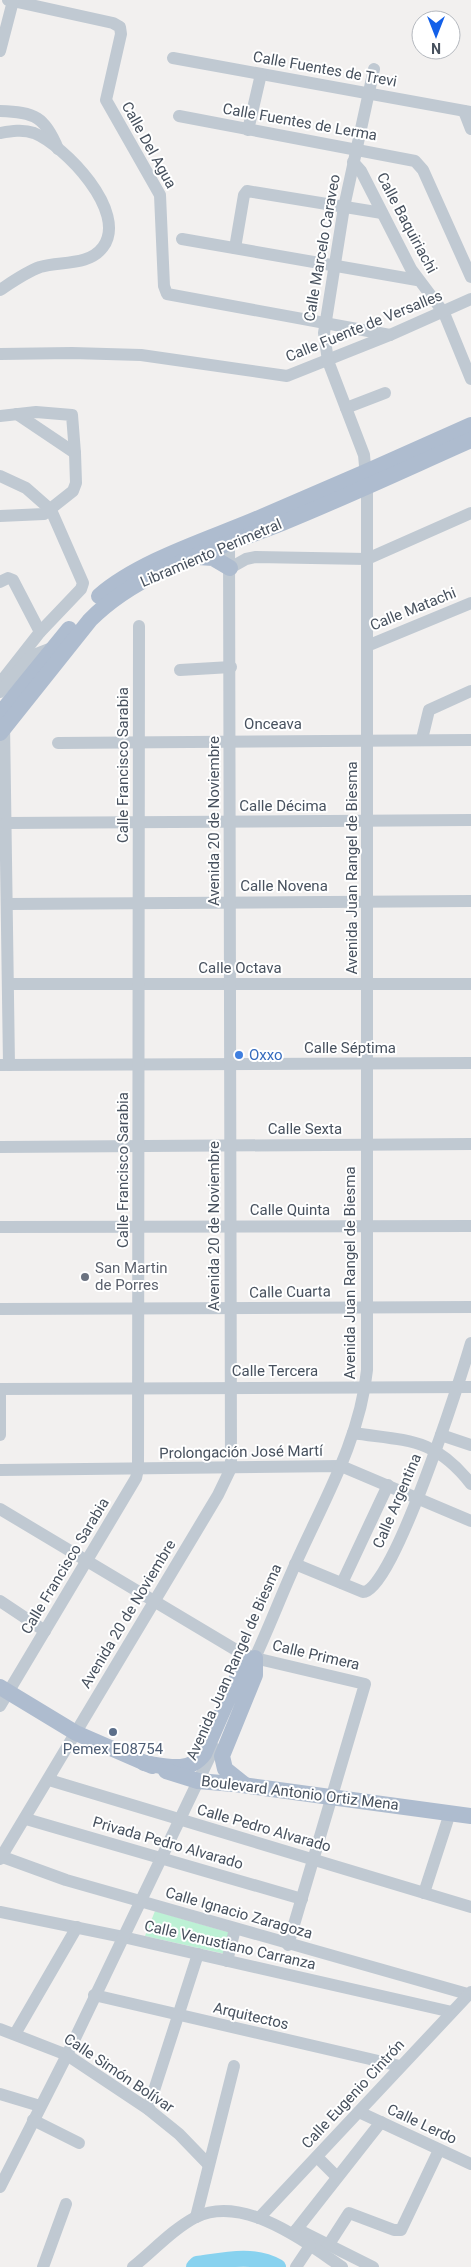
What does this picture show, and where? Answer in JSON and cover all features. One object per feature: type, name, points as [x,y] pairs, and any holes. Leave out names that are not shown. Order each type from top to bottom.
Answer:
[{"type":"main road","name":"Libramiento Perimetral","points":[[367,480],[471,425]]},
{"type":"main road","name":"Libramiento Perimetral","points":[[2,721],[54,647],[92,603],[123,578],[471,440]]},
{"type":"main road","name":"Libramiento Perimetral","points":[[2,721],[103,607],[141,582],[198,557],[229,537]]},
{"type":"main road","points":[[198,557],[213,558],[230,568]]},
{"type":"main road","points":[[144,1763],[182,1767],[191,1766],[198,1761],[204,1754],[243,1665],[255,1658]]},
{"type":"main road","points":[[239,1784],[225,1769],[222,1756],[255,1675],[255,1658]]},
{"type":"main road","name":"Boulevard Antonio Ortiz Mena","points":[[3,1695],[76,1733],[144,1763],[198,1781],[239,1784],[471,1816]]},
{"type":"street","name":"Calle Del Agua","points":[[10,0],[120,27],[121,34],[106,100],[160,195],[164,286],[167,294],[325,323]]},
{"type":"street","points":[[0,50],[10,0]]},
{"type":"street","name":"Calle Fuentes de Trevi","points":[[173,58],[467,112]]},
{"type":"street","name":"Calle Marcelo Caraveo","points":[[367,480],[364,455],[328,361],[325,323],[344,207],[374,69]]},
{"type":"street","points":[[248,130],[260,74]]},
{"type":"street","points":[[0,111],[24,112],[36,117],[51,132],[58,150]]},
{"type":"street","points":[[467,112],[471,129]]},
{"type":"street","name":"Calle Fuentes de Lerma","points":[[179,116],[248,130],[355,156],[415,161],[423,170],[471,277]]},
{"type":"street","points":[[0,133],[21,130],[34,133],[58,150],[82,171],[104,206],[109,233],[104,245],[96,255],[85,260],[37,268],[0,290]]},
{"type":"street","name":"Calle Baquiriachi","points":[[355,156],[360,171],[417,280],[444,312],[471,379]]},
{"type":"street","points":[[235,248],[245,193],[249,191],[382,213]]},
{"type":"street","points":[[182,239],[417,280]]},
{"type":"street","name":"Calle Fuente de Versalles","points":[[0,354],[72,353],[141,355],[286,376],[328,361],[471,300]]},
{"type":"street","points":[[325,323],[390,335]]},
{"type":"street","points":[[346,408],[385,393]]},
{"type":"street","points":[[0,416],[17,414],[72,415],[75,454],[75,487],[69,496],[51,510],[34,516],[0,516]]},
{"type":"street","points":[[17,414],[75,454]]},
{"type":"street","points":[[0,476],[26,488],[51,510],[82,579],[82,585],[40,632],[1,684]]},
{"type":"street","name":"Avenida Juan Rangel de Biesma","points":[[0,2187],[67,2055],[255,1658],[295,1564],[341,1466],[366,1387],[369,985],[367,480]]},
{"type":"street","points":[[230,568],[246,559],[256,558],[366,559],[471,513]]},
{"type":"street","name":"Avenida 20 de Noviembre","points":[[0,1858],[26,1819],[218,1495],[231,1468],[231,667],[229,537]]},
{"type":"street","points":[[6,580],[40,632]]},
{"type":"street","name":"Calle Matachi","points":[[367,646],[471,603]]},
{"type":"street","name":"Calle Francisco Sarabia","points":[[3,1695],[45,1631],[136,1478],[138,1469],[140,1388],[138,1227],[140,1065],[139,626]]},
{"type":"street","points":[[1,684],[31,656],[54,647]]},
{"type":"street","points":[[180,670],[231,667]]},
{"type":"street","points":[[422,740],[429,710],[471,691]]},
{"type":"street","points":[[2,721],[8,904],[8,984],[4,1065]]},
{"type":"street","name":"Onceava","points":[[58,743],[230,740],[471,740]]},
{"type":"street","name":"Calle Décima","points":[[6,824],[471,820]]},
{"type":"street","name":"Calle Novena","points":[[8,904],[471,901]]},
{"type":"street","name":"Calle Octava","points":[[8,984],[471,984]]},
{"type":"street","name":"Calle Séptima","points":[[4,1065],[471,1063]]},
{"type":"street","name":"Calle Sexta","points":[[0,1147],[471,1144]]},
{"type":"street","name":"Calle Quinta","points":[[0,1227],[471,1226]]},
{"type":"street","name":"Calle Cuarta","points":[[0,1309],[471,1307]]},
{"type":"street","name":"Calle Argentina","points":[[295,1564],[364,1592],[374,1587],[385,1570],[418,1499],[458,1387],[471,1344]]},
{"type":"street","name":"Calle Tercera","points":[[0,1389],[471,1387]]},
{"type":"street","points":[[0,1389],[0,1435]]},
{"type":"street","points":[[352,1433],[412,1442],[436,1450],[456,1466],[471,1484]]},
{"type":"street","points":[[441,1435],[471,1445]]},
{"type":"street","name":"Prolongación José Martí","points":[[0,1470],[341,1466],[471,1521]]},
{"type":"street","points":[[342,1584],[388,1485]]},
{"type":"street","name":"Calle Primera","points":[[0,1509],[236,1650],[255,1658],[365,1684],[332,1796]]},
{"type":"street","points":[[0,1601],[45,1631]]},
{"type":"street","name":"Calle Pedro Alvarado","points":[[49,1780],[471,1906]]},
{"type":"street","points":[[288,1945],[332,1796]]},
{"type":"street","points":[[424,1893],[450,1813]]},
{"type":"street","name":"Privada Pedro Alvarado","points":[[26,1819],[302,1899]]},
{"type":"street","name":"Calle Ignacio Zaragoza","points":[[0,1858],[31,1869],[288,1945],[470,1994]]},
{"type":"street","name":"Calle Venustiano Carranza","points":[[0,1912],[123,1937],[452,2012]]},
{"type":"street","points":[[15,2034],[77,1927]]},
{"type":"street","points":[[227,1961],[236,1929]]},
{"type":"street","points":[[148,2109],[198,1954]]},
{"type":"street","name":"Calle Eugenio Cintrón","points":[[259,2218],[400,2066],[470,1994]]},
{"type":"street","name":"Arquitectos","points":[[94,1995],[400,2066]]},
{"type":"street","name":"Calle Simón Bolívar","points":[[0,2029],[67,2055],[148,2109],[179,2134],[208,2164]]},
{"type":"street","points":[[196,2218],[234,2066]]},
{"type":"street","points":[[0,2094],[40,2106]]},
{"type":"street","name":"Calle Lerdo","points":[[359,2112],[471,2164]]},
{"type":"street","points":[[33,2120],[79,2143]]},
{"type":"street","points":[[295,2232],[380,2122]]},
{"type":"street","points":[[329,2244],[349,2213],[394,2230],[401,2230],[439,2150]]},
{"type":"street","points":[[317,2157],[337,2177]]},
{"type":"street","points":[[43,2267],[66,2204]]},
{"type":"street","points":[[133,2267],[196,2218],[218,2212],[259,2218],[329,2244],[373,2267]]},
{"type":"street","points":[[295,2232],[310,2246],[342,2267]]},
{"type":"street","points":[[299,2262],[310,2246]]},
{"type":"green space","points":[[155,1911],[231,1933],[225,1954],[145,1936]]},
{"type":"waterway","points":[[194,2267],[197,2264],[239,2259],[259,2260],[278,2267]]},
{"type":"place","name":"Oxxo","points":[[239,1055]]},
{"type":"place","name":"San Martin de Porres","points":[[85,1277]]},
{"type":"place","name":"Pemex E08754","points":[[113,1732]]}]
